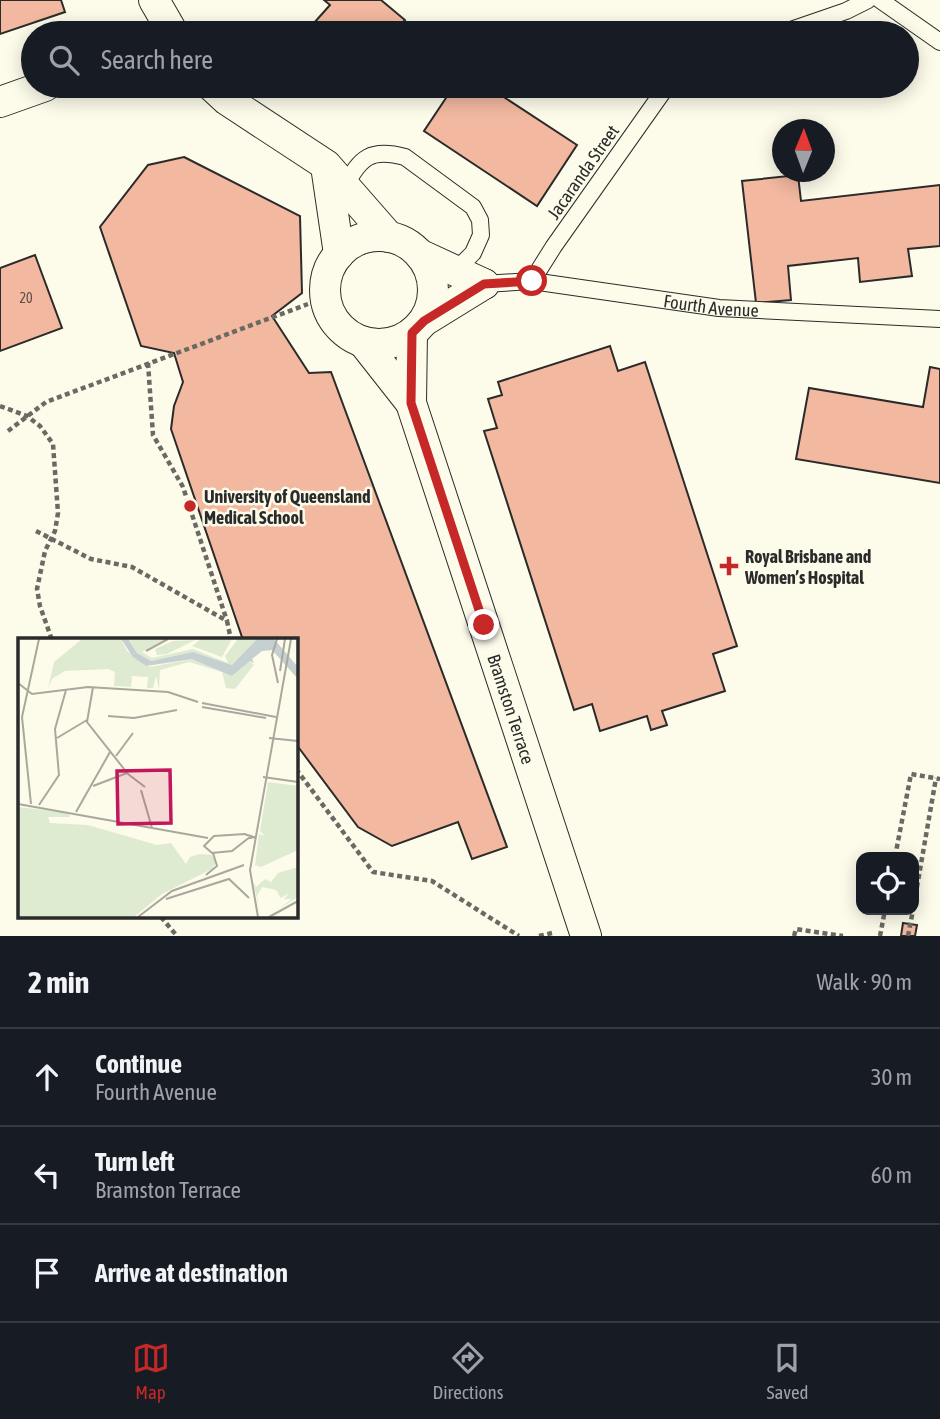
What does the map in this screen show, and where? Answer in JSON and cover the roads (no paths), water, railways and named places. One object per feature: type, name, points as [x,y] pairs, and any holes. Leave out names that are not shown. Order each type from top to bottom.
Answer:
[{"type":"street","points":[[154,0],[166,21]]},
{"type":"street","points":[[0,102],[21,95]]},
{"type":"street","points":[[225,98],[336,176],[389,237]]},
{"type":"street","points":[[336,176],[339,254]]},
{"type":"street","points":[[389,237],[407,244],[421,256],[430,271],[433,289],[431,306],[418,327],[397,341],[380,344],[363,342],[348,334],[336,322],[327,306],[325,288],[329,270],[339,254],[362,240],[389,237]]},
{"type":"street","name":"Fourth Avenue","points":[[421,256],[484,284]]},
{"type":"street","name":"Fourth Avenue","points":[[418,327],[484,284]]},
{"type":"street","name":"Bramston Terrace","points":[[411,403],[418,327]]},
{"type":"street","name":"Bramston Terrace","points":[[363,342],[411,403],[586,936]]},
{"type":"lane","points":[[817,21],[868,0]]},
{"type":"lane","points":[[880,0],[911,21]]},
{"type":"lane","points":[[919,27],[940,41]]},
{"type":"lane","name":"Jacaranda Street","points":[[532,281],[659,98]]},
{"type":"lane","points":[[336,176],[354,169],[363,159],[378,153],[393,154],[405,157],[473,207],[480,220],[481,235],[473,253],[455,271]]},
{"type":"lane","name":"Fourth Avenue","points":[[484,284],[532,281],[719,308],[940,319]]},
{"type":"place","name":"University of Queensland Medical School","points":[[190,506]]},
{"type":"place","name":"Royal Brisbane and Women’s Hospital","points":[[729,566]]}]
